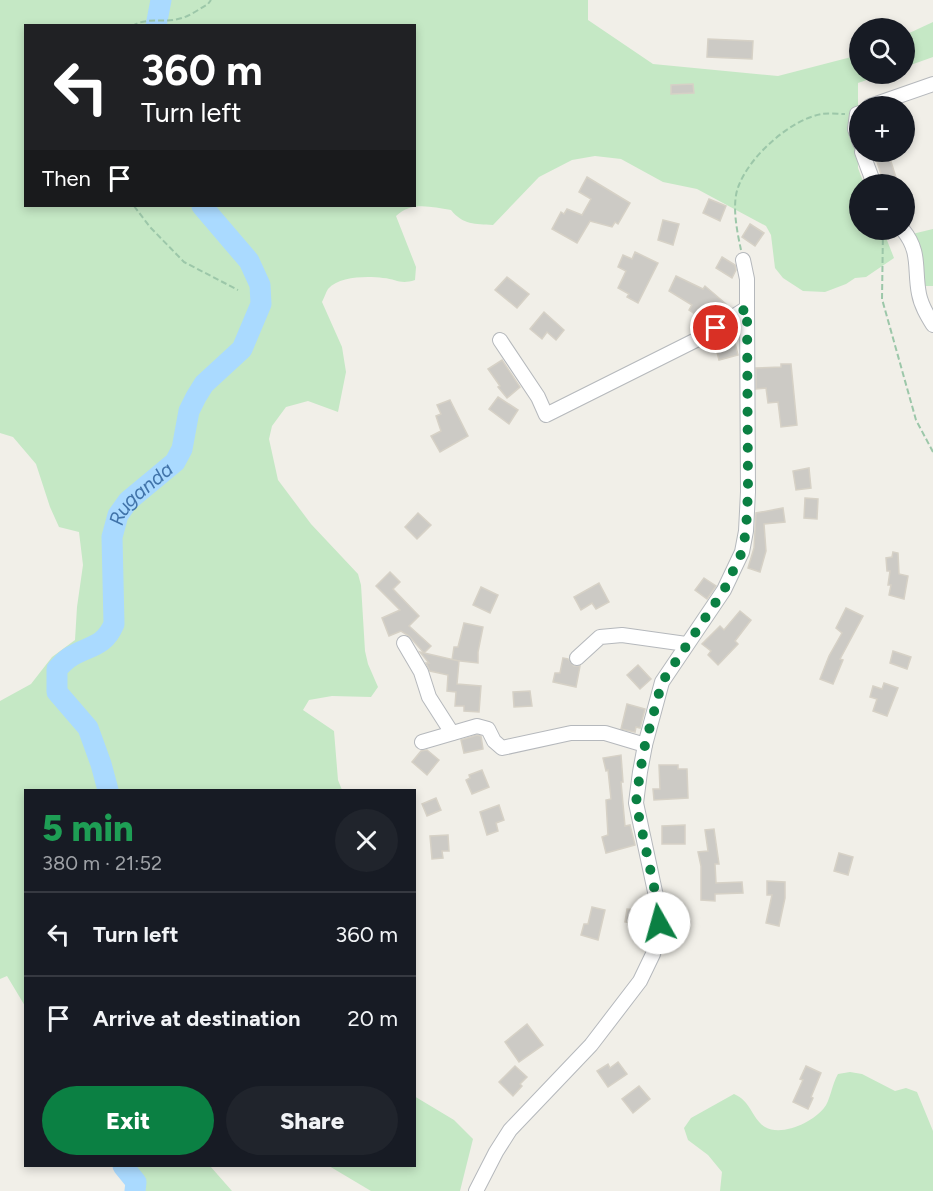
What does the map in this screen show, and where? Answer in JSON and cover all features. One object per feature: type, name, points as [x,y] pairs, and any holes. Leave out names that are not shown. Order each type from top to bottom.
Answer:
[{"type":"street","points":[[899,96],[933,84]]},
{"type":"street","points":[[910,240],[917,258],[920,297],[933,325]]},
{"type":"street","points":[[476,1191],[510,1130],[591,1046],[640,981],[653,954],[659,923],[657,901],[636,803],[645,745],[662,682],[724,590],[742,552],[746,531],[748,492],[747,279],[743,260]]},
{"type":"street","points":[[500,340],[538,397],[546,415],[700,338],[747,308]]},
{"type":"street","points":[[577,658],[600,637],[622,635],[686,644]]},
{"type":"street","points":[[404,643],[421,672],[429,698],[452,733]]},
{"type":"street","points":[[422,742],[477,726],[488,729],[494,741],[502,748],[571,733],[605,733],[645,745]]},
{"type":"path","points":[[137,24],[148,20],[181,19],[212,0]]},
{"type":"path","points":[[743,260],[738,235],[736,204],[738,186],[752,162],[777,137],[801,122],[821,114],[849,113]]},
{"type":"path","points":[[135,207],[150,227],[184,262],[238,290]]},
{"type":"path","points":[[883,240],[882,299],[916,420],[933,452]]},
{"type":"green space","points":[[0,0],[588,0],[588,20],[653,64],[778,76],[849,58],[849,84],[858,84],[858,96],[849,96],[849,162],[858,162],[860,174],[849,174],[849,240],[887,240],[894,258],[866,277],[855,278],[825,292],[803,291],[783,278],[775,268],[771,235],[766,226],[697,189],[663,182],[621,159],[595,156],[572,160],[539,177],[493,225],[470,223],[460,219],[451,210],[416,207],[416,24],[24,24],[24,207],[415,207],[402,211],[396,216],[416,267],[415,280],[402,282],[377,277],[362,277],[346,279],[328,289],[322,302],[342,347],[346,372],[338,412],[308,401],[286,407],[272,426],[269,439],[278,480],[311,524],[358,574],[361,585],[365,651],[378,687],[371,697],[332,696],[309,700],[303,710],[334,731],[338,780],[342,789],[24,789],[24,1004],[7,976],[0,979],[0,701],[31,684],[52,657],[75,640],[83,565],[79,532],[59,527],[36,464],[13,437],[0,433]]},
{"type":"green space","points":[[933,22],[933,57],[915,63],[915,30]]},
{"type":"green space","points":[[933,229],[933,286],[918,286],[909,240],[915,240],[915,233]]},
{"type":"green space","points":[[850,1072],[862,1074],[895,1091],[906,1088],[917,1092],[933,1131],[933,1191],[720,1191],[722,1172],[708,1155],[688,1140],[684,1128],[691,1118],[734,1094],[748,1105],[765,1127],[780,1130],[797,1127],[813,1118],[826,1105],[838,1074]]},
{"type":"green space","points":[[416,1097],[454,1120],[473,1139],[460,1191],[371,1191],[331,1167],[416,1167]]},
{"type":"green space","points":[[124,1167],[211,1167],[232,1191],[135,1191],[136,1182]]},
{"type":"building","points":[[708,39],[753,41],[752,59],[707,57]]},
{"type":"building","points":[[693,84],[694,93],[671,94],[671,85]]},
{"type":"building","points":[[877,162],[891,162],[895,174],[881,174]]},
{"type":"building","points":[[587,177],[630,203],[618,224],[615,222],[612,227],[590,221],[577,243],[552,229],[561,212],[564,214],[567,209],[582,215],[591,199],[579,192]]},
{"type":"building","points":[[709,199],[726,206],[720,221],[703,213]]},
{"type":"building","points":[[663,220],[679,224],[673,245],[658,240]]},
{"type":"building","points":[[750,224],[764,233],[755,246],[742,237]]},
{"type":"building","points":[[635,252],[658,263],[638,303],[618,288],[626,271],[618,267],[623,255],[632,259]]},
{"type":"building","points":[[722,257],[735,265],[736,270],[732,278],[716,268]]},
{"type":"building","points":[[676,276],[703,289],[705,286],[726,304],[716,317],[699,328],[693,324],[699,317],[689,310],[692,305],[669,291]]},
{"type":"building","points":[[507,277],[529,294],[517,308],[495,290]]},
{"type":"building","points":[[544,312],[564,330],[556,340],[547,332],[542,339],[530,329]]},
{"type":"building","points":[[734,339],[738,355],[719,360],[715,344]]},
{"type":"building","points":[[502,360],[520,387],[507,398],[488,369]]},
{"type":"building","points":[[781,364],[791,364],[797,425],[781,427],[778,402],[768,403],[766,388],[756,389],[756,368],[781,367]]},
{"type":"building","points":[[498,397],[518,410],[509,424],[489,409]]},
{"type":"building","points":[[450,400],[468,436],[440,452],[431,436],[441,431],[436,416],[441,414],[437,405]]},
{"type":"building","points":[[809,468],[811,488],[796,490],[793,471]]},
{"type":"building","points":[[805,498],[818,499],[817,519],[804,518]]},
{"type":"building","points":[[783,508],[785,522],[764,524],[766,551],[760,572],[748,568],[754,548],[756,513]]},
{"type":"building","points":[[418,513],[431,525],[417,539],[405,527]]},
{"type":"building","points":[[893,552],[898,553],[899,574],[908,576],[904,599],[889,595],[890,571],[887,571],[886,558],[892,557]]},
{"type":"building","points":[[390,572],[400,582],[393,589],[419,616],[409,626],[431,646],[424,653],[409,636],[401,631],[389,636],[382,618],[400,610],[376,586]]},
{"type":"building","points":[[704,578],[716,586],[707,599],[695,590]]},
{"type":"building","points":[[599,583],[609,602],[596,609],[592,603],[581,610],[574,597]]},
{"type":"building","points":[[481,587],[498,595],[490,613],[473,605]]},
{"type":"building","points":[[846,608],[863,616],[840,659],[843,660],[833,684],[820,679],[829,656],[842,633],[836,628]]},
{"type":"building","points":[[740,611],[751,620],[735,641],[738,644],[718,665],[708,655],[711,651],[702,644],[720,626],[724,630]]},
{"type":"building","points":[[464,623],[483,627],[478,663],[452,660],[454,647],[458,647]]},
{"type":"building","points":[[893,651],[911,657],[907,669],[890,663]]},
{"type":"building","points":[[420,652],[459,661],[457,684],[481,686],[479,712],[464,711],[464,706],[455,706],[456,692],[447,691],[448,675],[430,671],[426,663],[429,663]]},
{"type":"building","points":[[563,658],[568,659],[574,666],[580,666],[576,687],[553,682],[555,673],[560,673]]},
{"type":"building","points":[[638,665],[651,679],[640,689],[627,675]]},
{"type":"building","points":[[884,683],[898,688],[887,716],[873,711],[877,699],[870,697],[873,686],[882,689]]},
{"type":"building","points":[[530,691],[532,706],[514,707],[513,692]]},
{"type":"building","points":[[627,704],[645,709],[640,728],[636,727],[635,732],[621,729]]},
{"type":"building","points":[[481,736],[483,749],[464,753],[461,740]]},
{"type":"building","points":[[427,750],[439,760],[427,775],[412,762],[421,751]]},
{"type":"building","points":[[621,755],[625,826],[630,825],[635,845],[606,853],[602,837],[608,835],[606,800],[611,799],[608,770],[606,771],[603,758]]},
{"type":"building","points":[[659,765],[678,765],[678,769],[687,769],[688,798],[654,800],[653,789],[660,789]]},
{"type":"building","points":[[482,770],[489,787],[472,794],[466,780],[470,778],[469,775]]},
{"type":"building","points":[[436,798],[441,810],[427,816],[422,804]]},
{"type":"building","points":[[499,805],[504,820],[496,823],[498,831],[487,835],[480,812]]},
{"type":"building","points":[[685,825],[685,844],[662,844],[662,826]]},
{"type":"building","points":[[714,829],[719,864],[715,864],[716,883],[742,882],[743,893],[715,894],[715,901],[701,900],[701,866],[698,852],[708,851],[705,830]]},
{"type":"building","points":[[448,835],[449,851],[442,851],[443,858],[432,859],[430,836]]},
{"type":"building","points":[[839,853],[853,857],[848,875],[834,871]]},
{"type":"building","points":[[767,881],[785,882],[785,898],[779,926],[766,923],[772,895],[767,895]]},
{"type":"building","points":[[592,907],[605,910],[598,940],[581,935],[584,924],[588,924]]},
{"type":"building","points":[[627,909],[645,911],[643,925],[625,922]]},
{"type":"building","points":[[527,1024],[543,1045],[519,1062],[505,1042]]},
{"type":"building","points":[[618,1062],[627,1074],[608,1087],[597,1071],[608,1064],[610,1068]]},
{"type":"building","points":[[515,1066],[527,1077],[513,1096],[499,1082]]},
{"type":"building","points":[[806,1066],[821,1073],[808,1109],[793,1102],[803,1080],[800,1079]]},
{"type":"building","points":[[639,1086],[650,1099],[633,1113],[622,1099]]},
{"type":"waterway","name":"Ruganda","points":[[156,24],[161,0]]},
{"type":"waterway","name":"Ruganda","points":[[108,789],[88,728],[57,692],[57,669],[70,657],[101,641],[110,632],[114,624],[112,537],[118,515],[128,501],[175,462],[182,449],[189,411],[196,397],[204,384],[242,349],[261,304],[260,285],[249,261],[203,207]]},
{"type":"waterway","name":"Ruganda","points":[[124,1167],[136,1182],[135,1191]]},
{"type":"route","points":[[659,923],[657,901],[636,803],[645,745],[662,682],[724,590],[742,552],[746,531],[748,492],[747,308],[716,328]]}]
